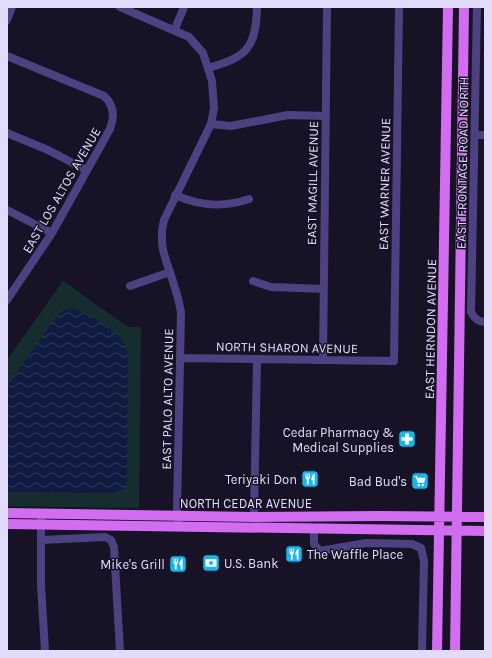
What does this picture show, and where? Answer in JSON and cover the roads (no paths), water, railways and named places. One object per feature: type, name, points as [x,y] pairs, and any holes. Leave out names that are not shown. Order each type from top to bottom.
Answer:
[{"type":"main road","name":"EAST HERNDON AVENUE","points":[[438,651],[448,7]]},
{"type":"main road","points":[[455,651],[464,7]]},
{"type":"main road","name":"NORTH CEDAR AVENUE","points":[[7,513],[254,517],[485,517]]},
{"type":"main road","points":[[253,528],[277,523],[319,524],[326,520],[327,516]]},
{"type":"main road","name":"NORTH CEDAR AVENUE","points":[[7,524],[485,531]]},
{"type":"street","points":[[7,20],[12,7]]},
{"type":"street","name":"EAST PALO ALTO AVENUE","points":[[120,7],[189,36],[199,47],[208,68],[214,99],[211,124],[175,195],[164,220],[161,237],[163,253],[180,305],[179,527]]},
{"type":"street","points":[[175,29],[184,7]]},
{"type":"street","points":[[208,68],[226,63],[242,54],[255,35],[257,7]]},
{"type":"street","name":"EAST MAGILL AVENUE","points":[[322,360],[327,7]]},
{"type":"street","name":"EAST WARNER AVENUE","points":[[394,361],[399,7]]},
{"type":"street","name":"EAST FRONTAGE ROAD NORTH","points":[[476,7],[471,312],[474,318],[480,322],[485,322]]},
{"type":"street","name":"EAST LOS ALTOS AVENUE","points":[[7,56],[99,93],[108,99],[113,109],[114,118],[110,129],[52,233],[7,300]]},
{"type":"street","points":[[211,124],[231,126],[288,115],[325,116]]},
{"type":"street","points":[[7,133],[48,150],[86,170]]},
{"type":"street","points":[[475,135],[485,135]]},
{"type":"street","points":[[175,195],[192,202],[215,206],[234,204],[249,199]]},
{"type":"street","points":[[7,210],[52,233]]},
{"type":"street","points":[[130,286],[170,272]]},
{"type":"street","points":[[253,281],[271,287],[323,288]]},
{"type":"street","name":"NORTH SHARON AVENUE","points":[[180,358],[394,361]]},
{"type":"street","points":[[254,517],[257,359]]},
{"type":"street","points":[[41,513],[41,585],[45,651]]},
{"type":"street","points":[[314,528],[314,544],[320,550],[366,543],[412,544],[421,548],[424,560],[422,651]]},
{"type":"street","points":[[42,540],[105,537],[111,540],[114,547],[120,651]]},
{"type":"water","points":[[73,308],[87,314],[109,328],[121,339],[126,348],[128,358],[126,487],[116,493],[7,492],[7,386],[54,320],[64,310]]},
{"type":"place","name":"Cedar Pharmacy & Medical Supplies","points":[[407,439]]},
{"type":"place","name":"Teriyaki Don","points":[[310,479]]},
{"type":"place","name":"Bad Bud's","points":[[420,481]]},
{"type":"place","name":"The Waffle Place","points":[[294,554]]},
{"type":"place","name":"U.S. Bank","points":[[211,563]]},
{"type":"place","name":"Mike's Grill","points":[[178,564]]}]
